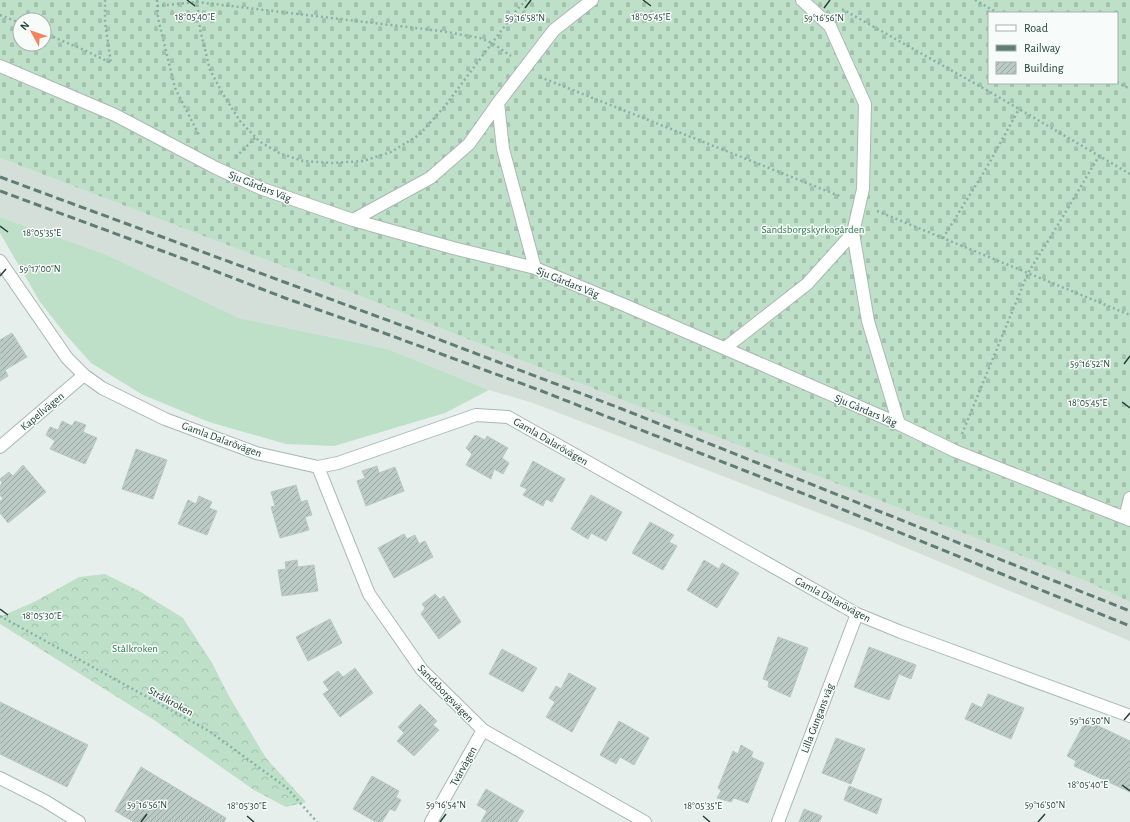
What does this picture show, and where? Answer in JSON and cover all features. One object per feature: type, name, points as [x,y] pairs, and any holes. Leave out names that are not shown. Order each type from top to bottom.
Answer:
[{"type":"street","points":[[353,220],[430,178],[469,144],[524,68],[554,30],[592,0]]},
{"type":"street","points":[[810,3],[830,26],[866,104],[863,190],[853,233],[868,321],[898,424]]},
{"type":"street","name":"Sju Gårdars Väg","points":[[0,66],[115,115],[260,188],[353,220],[453,248],[535,268],[724,348],[898,424],[955,451],[1128,519]]},
{"type":"street","points":[[498,103],[503,149],[535,268]]},
{"type":"street","points":[[724,348],[807,284],[853,233]]},
{"type":"street","name":"Gamla Dalarövägen","points":[[0,261],[67,358],[84,375],[102,388],[165,419],[256,453],[318,467],[338,463],[476,415],[508,416],[857,614],[900,632],[1130,716]]},
{"type":"street","name":"Kapellvägen","points":[[0,447],[84,375]]},
{"type":"street","name":"Sandsborgsvägen","points":[[318,467],[369,594],[422,670],[482,730],[645,822]]},
{"type":"street","points":[[1128,519],[1130,498]]},
{"type":"street","name":"Lilla Gungans väg","points":[[778,822],[857,614]]},
{"type":"street","name":"Tvärvägen","points":[[431,822],[482,730]]},
{"type":"street","points":[[0,778],[44,801],[79,822]]},
{"type":"path","points":[[52,36],[111,63],[105,0]]},
{"type":"path","points":[[157,0],[158,18],[175,88],[220,169],[241,152],[256,137]]},
{"type":"path","points":[[197,1],[200,30],[210,70],[240,121],[260,141],[279,153],[303,162],[332,163],[363,161],[391,152],[419,135],[445,106],[526,0]]},
{"type":"path","points":[[975,0],[996,12]]},
{"type":"path","points":[[157,6],[197,1],[441,31],[480,38],[492,43],[524,68],[1130,315]]},
{"type":"path","points":[[839,8],[1019,109],[1130,174]]},
{"type":"path","points":[[0,15],[12,20]]},
{"type":"path","points":[[1118,83],[1130,89]]},
{"type":"path","points":[[943,238],[987,167],[1019,109]]},
{"type":"path","points":[[955,451],[1028,273],[1099,156]]},
{"type":"path","name":"Strålkroken","points":[[0,616],[209,731],[287,788],[317,822]]},
{"type":"shaded area","points":[[0,158],[355,294],[1086,581],[1130,602],[1130,641],[863,530],[533,403],[489,390],[388,349],[239,318],[105,254],[0,217]]},
{"type":"green space","name":"Sandsborgskyrkogården","points":[[0,0],[1130,0],[1130,602],[1086,581],[355,294],[0,158]]},
{"type":"green space","points":[[0,217],[105,254],[239,318],[388,349],[489,390],[445,413],[334,446],[286,444],[209,422],[143,395],[91,363],[66,335],[40,302],[0,233]]},
{"type":"green space","name":"Stålkroken","points":[[105,574],[141,592],[183,618],[212,663],[230,698],[266,758],[306,802],[286,807],[254,790],[154,720],[0,624],[0,617],[36,601],[79,577]]},
{"type":"building","points":[[12,333],[27,357],[5,370],[8,376],[0,381],[0,340]]},
{"type":"building","points":[[62,421],[72,426],[75,421],[86,425],[83,432],[97,438],[85,464],[50,449],[55,441],[46,435],[50,427],[58,430]]},
{"type":"building","points":[[475,435],[485,440],[487,436],[508,448],[502,458],[509,463],[503,474],[494,469],[491,479],[466,465],[472,454],[466,448]]},
{"type":"building","points":[[136,449],[167,460],[153,499],[122,489]]},
{"type":"building","points":[[533,461],[565,479],[552,502],[546,499],[543,506],[523,495],[527,489],[520,486]]},
{"type":"building","points":[[23,465],[46,492],[8,523],[0,513],[0,501],[3,499],[0,495],[0,486],[2,483],[0,479],[9,472],[13,476]]},
{"type":"building","points":[[377,466],[379,473],[395,467],[404,491],[366,506],[357,481],[365,478],[362,471]]},
{"type":"building","points":[[296,485],[301,502],[307,500],[312,515],[305,517],[309,530],[280,538],[271,507],[275,506],[271,492]]},
{"type":"building","points":[[591,495],[622,512],[606,541],[591,533],[588,539],[571,529]]},
{"type":"building","points":[[199,496],[212,502],[209,508],[217,511],[207,535],[178,524],[188,500],[196,504]]},
{"type":"building","points":[[650,522],[674,535],[669,542],[677,546],[663,570],[632,553]]},
{"type":"building","points":[[404,534],[407,539],[415,535],[419,544],[425,541],[433,557],[394,578],[378,548]]},
{"type":"building","points":[[297,560],[298,567],[314,565],[318,591],[282,596],[278,570],[286,569],[285,562]]},
{"type":"building","points":[[704,560],[719,569],[722,563],[739,573],[717,608],[687,590]]},
{"type":"building","points":[[435,594],[440,599],[444,596],[461,622],[439,639],[421,614],[425,608],[422,604]]},
{"type":"building","points":[[330,619],[342,643],[308,661],[296,637]]},
{"type":"building","points":[[778,637],[808,648],[790,697],[768,687],[769,681],[763,679]]},
{"type":"building","points":[[869,647],[916,665],[911,679],[899,674],[889,700],[854,687]]},
{"type":"building","points":[[502,649],[537,668],[523,692],[489,674]]},
{"type":"building","points":[[355,668],[373,693],[340,717],[323,694],[329,690],[323,682],[338,671],[343,677]]},
{"type":"building","points":[[569,673],[596,688],[572,732],[546,717],[555,702],[549,698],[556,686],[561,689]]},
{"type":"building","points":[[988,694],[1024,708],[1011,739],[965,719],[972,703],[982,708]]},
{"type":"building","points":[[0,702],[88,745],[67,787],[0,754]]},
{"type":"building","points":[[420,704],[437,721],[433,725],[439,730],[414,756],[397,741],[404,733],[398,727]]},
{"type":"building","points":[[1086,720],[1130,741],[1130,792],[1074,766],[1076,761],[1067,756]]},
{"type":"building","points":[[619,721],[649,738],[634,765],[620,757],[616,764],[600,755]]},
{"type":"building","points":[[836,738],[865,749],[851,784],[822,773]]},
{"type":"building","points":[[741,745],[753,752],[751,757],[764,763],[748,803],[734,798],[731,802],[717,798],[721,791],[718,788],[733,751],[738,754]]},
{"type":"building","points":[[141,767],[226,818],[224,822],[134,822],[115,811]]},
{"type":"building","points":[[372,776],[399,791],[396,797],[401,800],[395,811],[390,809],[382,822],[376,822],[353,809]]},
{"type":"building","points":[[849,786],[882,799],[877,814],[844,800]]},
{"type":"building","points":[[486,789],[524,811],[517,822],[481,822],[487,811],[477,805]]},
{"type":"building","points":[[804,809],[822,816],[819,822],[799,822]]},
{"type":"railway","points":[[0,177],[414,330],[622,409],[1130,611]]},
{"type":"railway","points":[[0,191],[285,298],[539,390],[812,497],[1130,626]]}]
